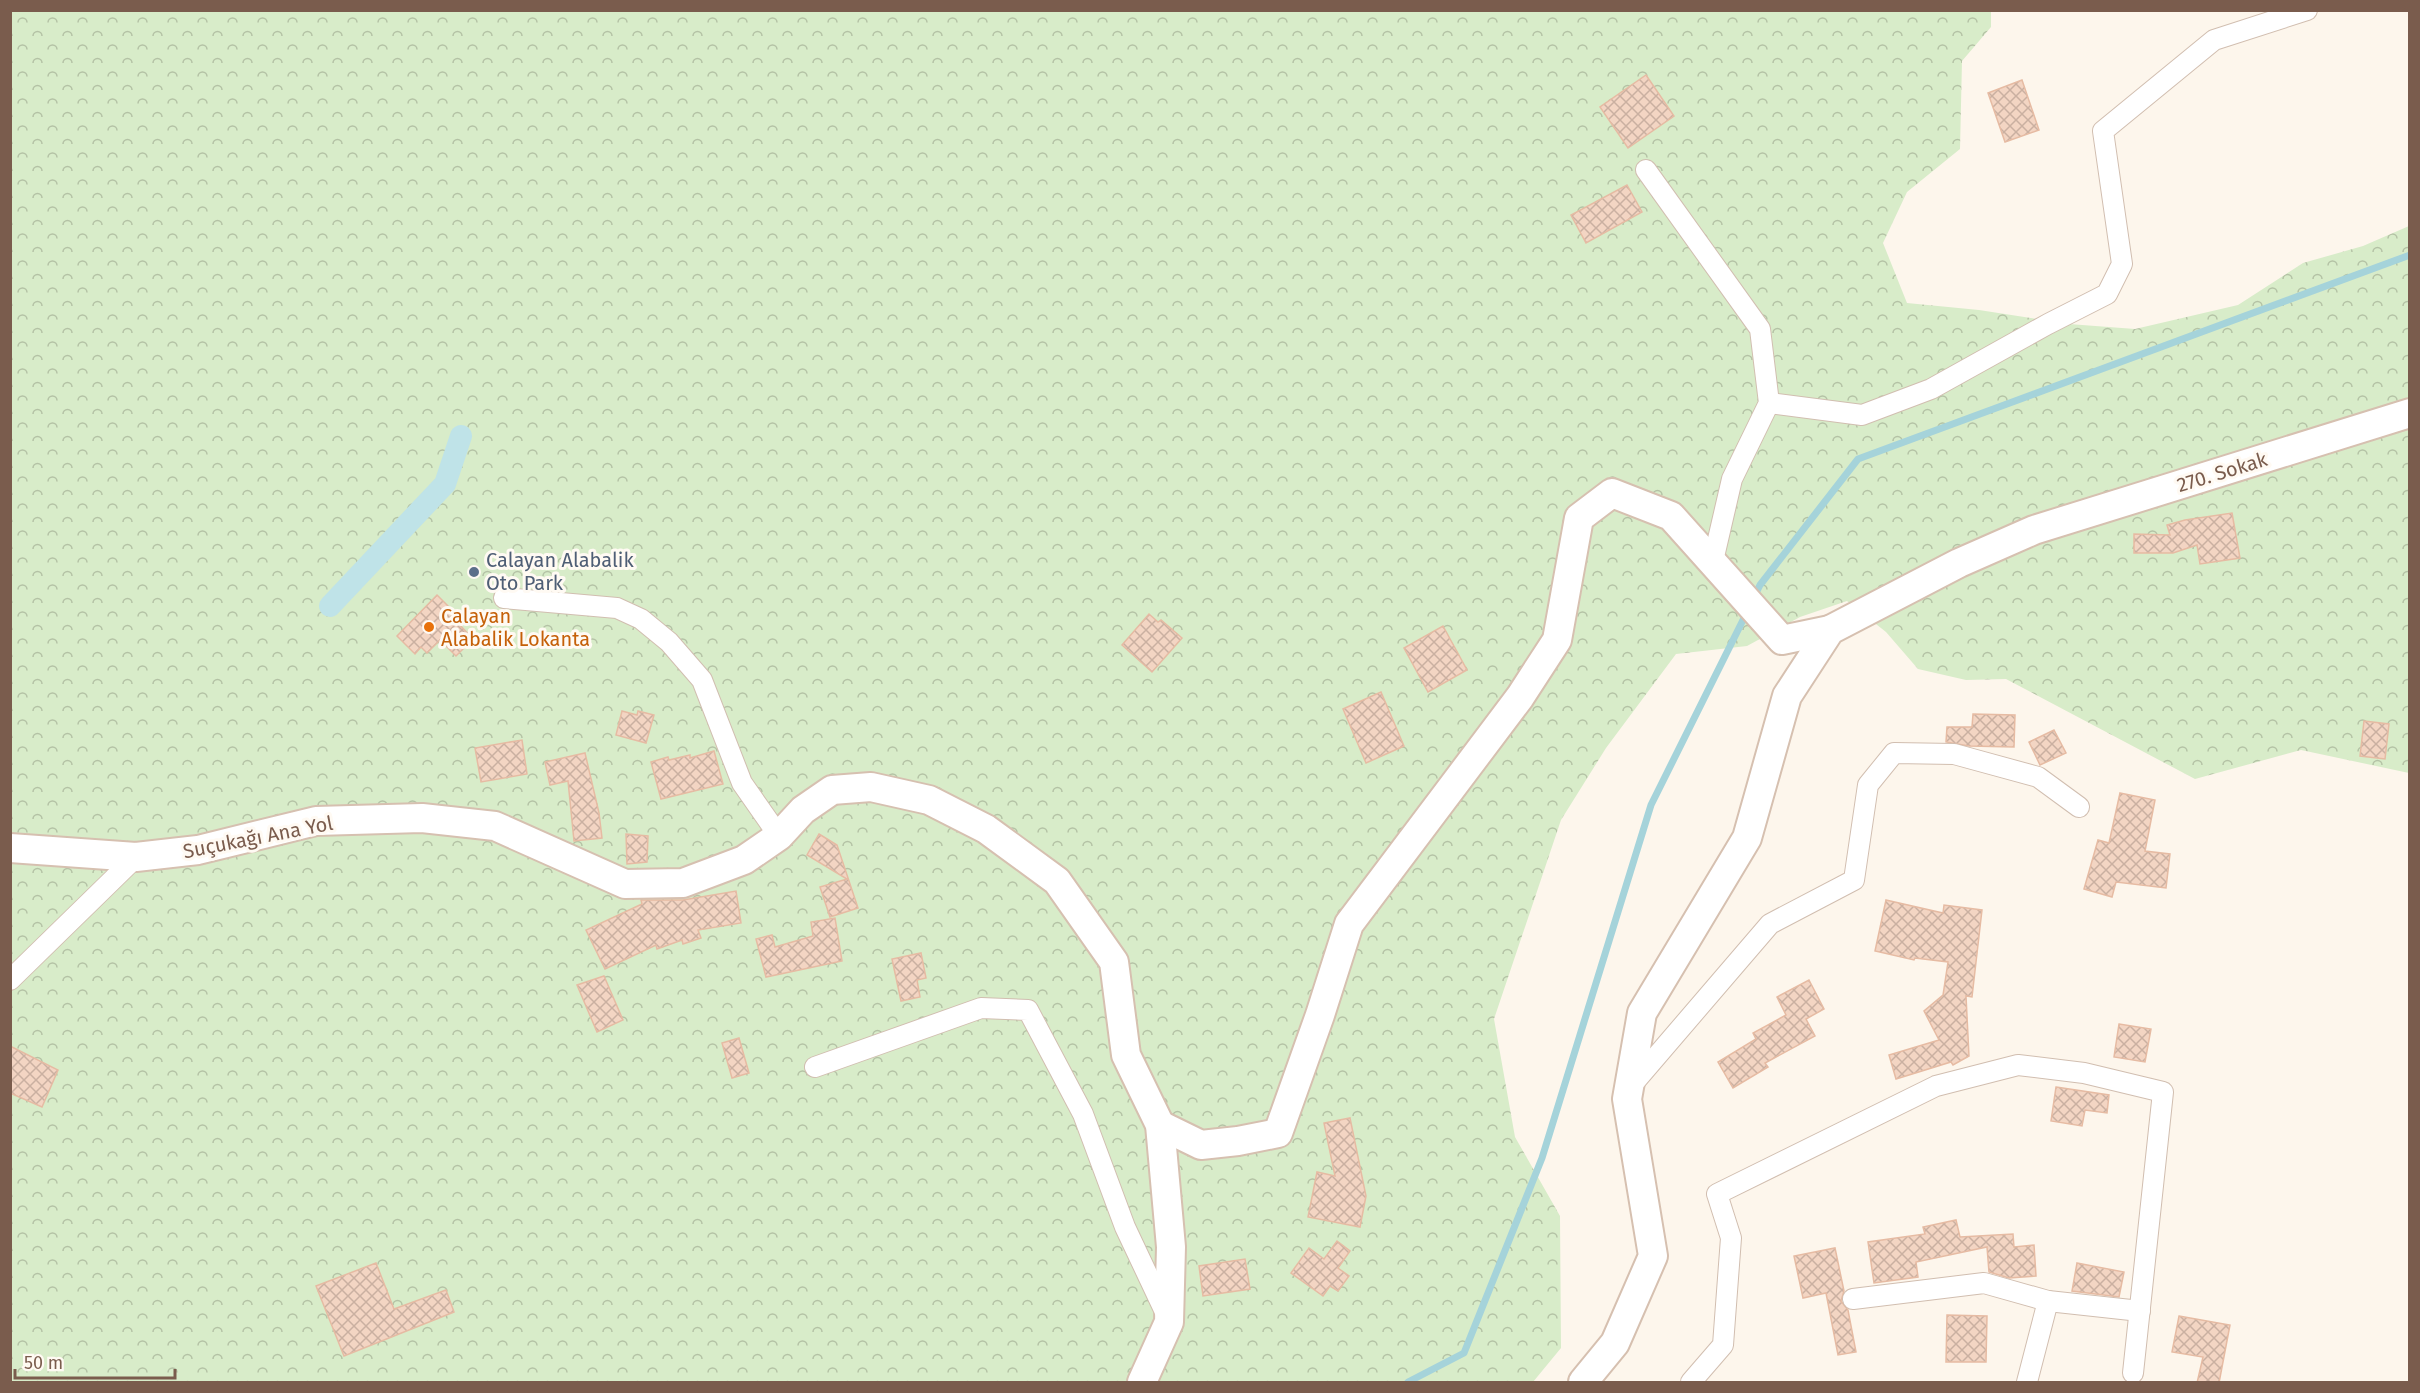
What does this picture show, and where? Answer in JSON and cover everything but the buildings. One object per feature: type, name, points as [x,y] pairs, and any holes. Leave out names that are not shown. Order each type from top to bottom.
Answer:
[{"type":"street","points":[[1769,403],[1862,415],[1931,389],[2107,294],[2122,264],[2103,131],[2214,40],[2307,10]]},
{"type":"street","points":[[1646,170],[1760,330],[1769,403],[1732,479],[1713,561]]},
{"type":"street","name":"270. Sokak","points":[[1830,630],[1959,563],[2034,530],[2409,413]]},
{"type":"street","points":[[1160,1125],[1201,1144],[1238,1141],[1278,1133],[1320,1016],[1349,924],[1520,697],[1557,640],[1572,570],[1579,518],[1612,493],[1671,516],[1687,531],[1782,640],[1830,630]]},
{"type":"street","points":[[504,598],[617,608],[641,620],[669,642],[702,680],[742,783],[779,836]]},
{"type":"street","points":[[1583,1383],[1615,1342],[1653,1256],[1627,1100],[1642,1013],[1747,838],[1787,696],[1830,630]]},
{"type":"street","points":[[1629,1089],[1770,924],[1854,880],[1868,785],[1894,753],[1954,754],[2038,777],[2079,807]]},
{"type":"street","name":"Suçukağı Ana Yol","points":[[10,848],[136,857],[198,850],[316,821],[422,818],[495,826],[625,884],[683,883],[744,860],[779,836],[803,810],[832,790],[871,787],[929,800],[986,829],[1057,881],[1113,962],[1126,1055],[1160,1125],[1172,1247],[1169,1322],[1142,1383]]},
{"type":"street","points":[[10,980],[136,857]]},
{"type":"street","points":[[815,1067],[981,1008],[1028,1010],[1083,1114],[1125,1227],[1169,1322]]},
{"type":"street","points":[[1691,1383],[1723,1345],[1731,1238],[1717,1194],[1936,1086],[2018,1065],[2084,1073],[2163,1092],[2133,1373]]},
{"type":"street","points":[[1853,1299],[1983,1282],[2048,1301],[2140,1311]]},
{"type":"street","points":[[2027,1383],[2048,1301]]},
{"type":"green space","points":[[10,11],[1991,11],[1991,27],[1962,61],[1960,149],[1907,192],[1883,243],[1907,303],[1979,310],[2069,324],[2135,329],[2238,305],[2303,263],[2363,246],[2409,226],[2409,773],[2301,750],[2195,779],[2006,679],[1966,680],[1918,669],[1886,632],[1847,601],[1800,617],[1747,646],[1676,654],[1606,748],[1561,820],[1494,1019],[1515,1137],[1560,1216],[1561,1348],[1533,1382],[11,1382]]},
{"type":"waterway","points":[[1753,599],[1760,585],[1858,459],[2410,255]]},
{"type":"waterway","points":[[330,606],[445,484],[461,436]]},
{"type":"waterway","points":[[1408,1382],[1464,1353],[1542,1158],[1651,805],[1747,612]]},
{"type":"place","name":"Calayan Alabalik Oto Park","points":[[474,572]]},
{"type":"place","name":"Calayan Alabalik Lokanta","points":[[429,627]]}]
